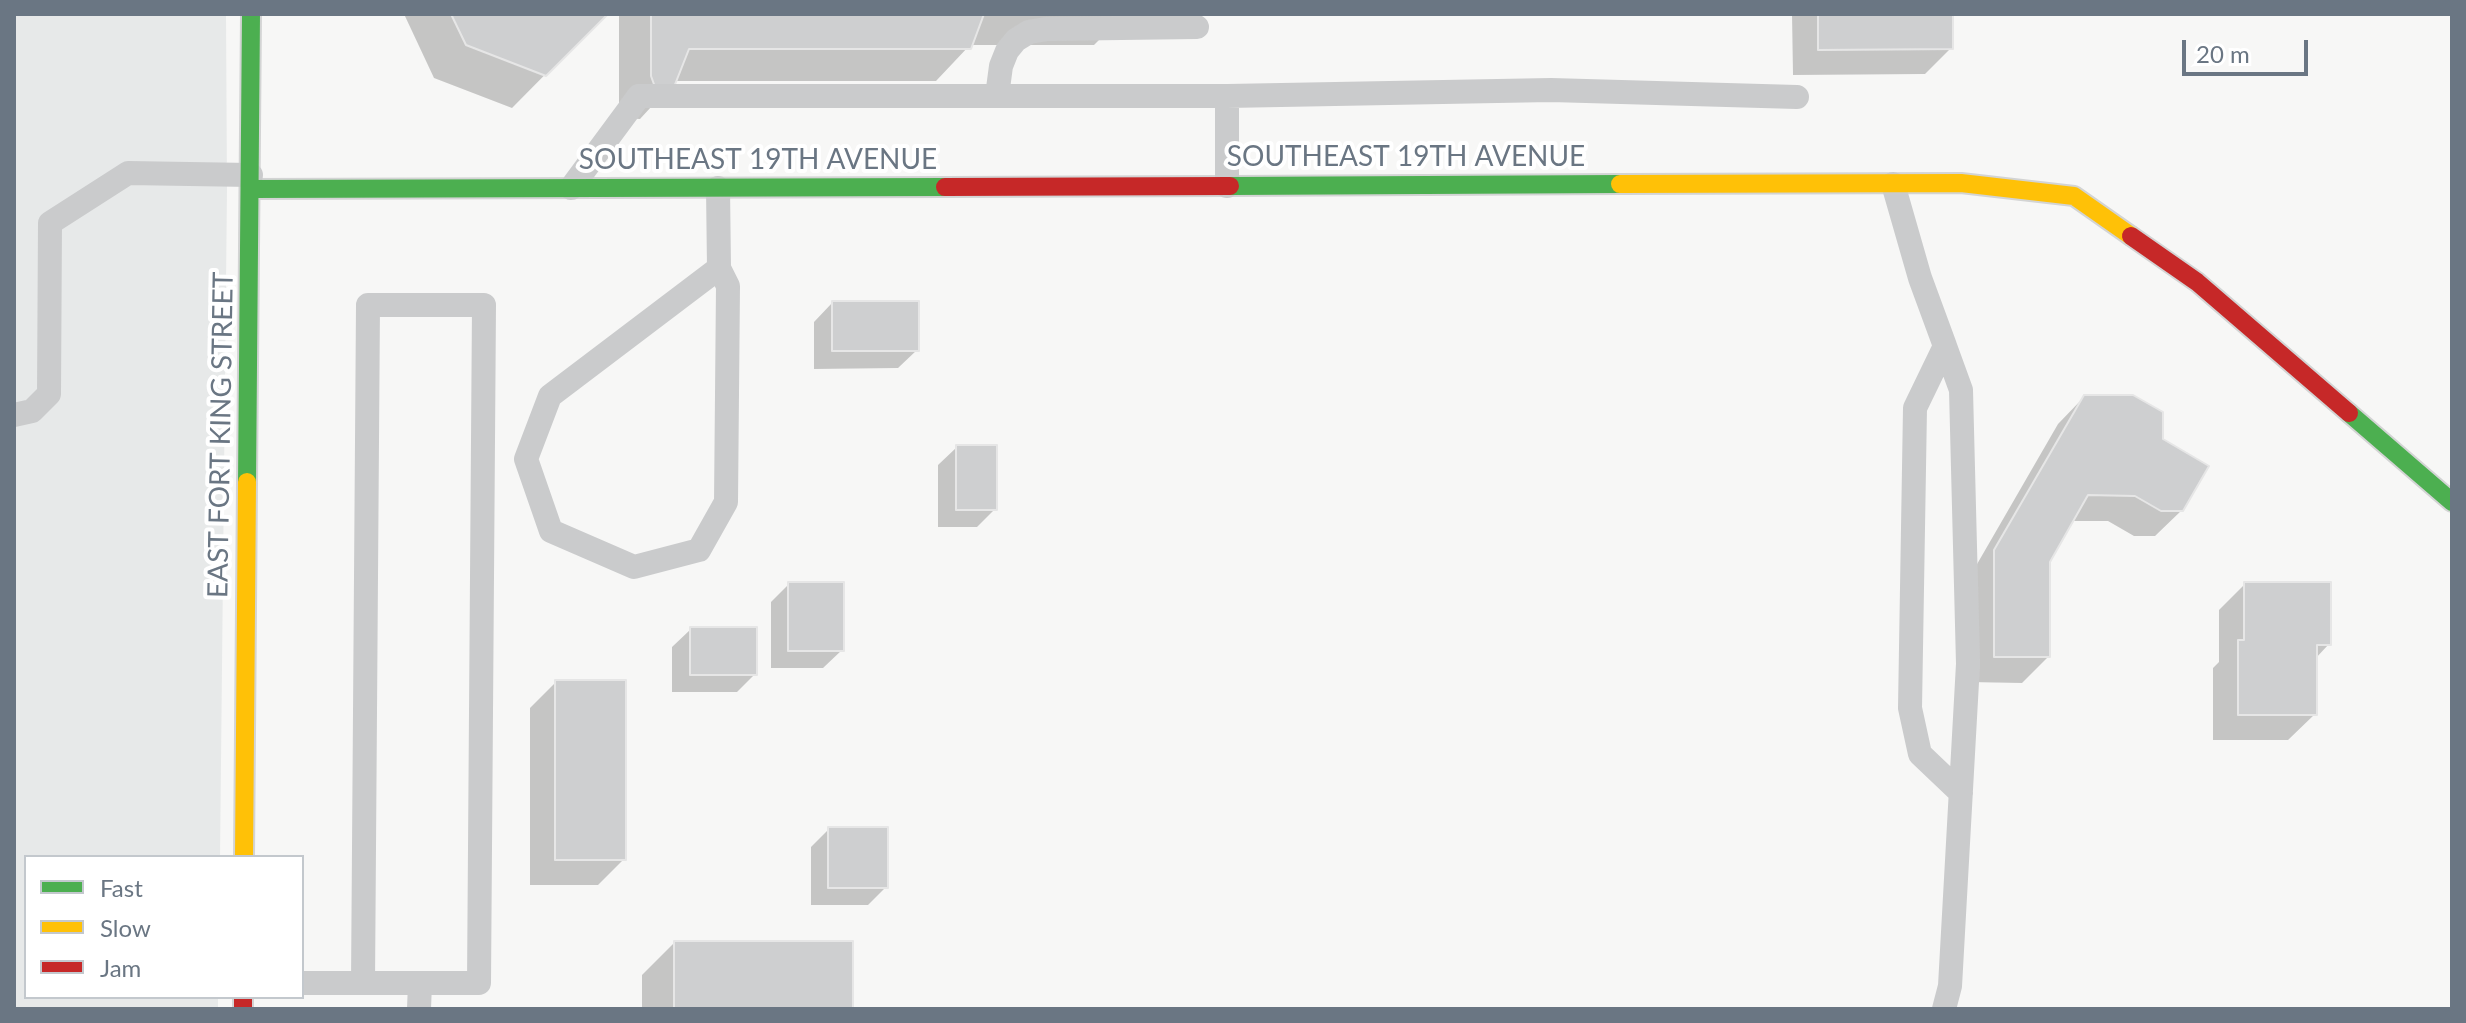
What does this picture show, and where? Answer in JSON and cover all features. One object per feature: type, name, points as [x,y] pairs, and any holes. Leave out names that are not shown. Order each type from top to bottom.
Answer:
[{"type":"street","name":"EAST FORT KING STREET","points":[[244,855],[251,14]]},
{"type":"street","name":"SOUTHEAST 19TH AVENUE","points":[[251,182],[571,188],[1961,183],[2074,196],[2197,282],[2452,502]]},
{"type":"lane","points":[[997,96],[1001,66],[1007,51],[1016,40],[1029,32],[1046,29],[1197,27]]},
{"type":"lane","points":[[571,188],[639,96],[1227,96],[1551,90],[1797,97]]},
{"type":"lane","points":[[1227,96],[1227,186]]},
{"type":"lane","points":[[14,415],[32,411],[49,394],[50,223],[128,173],[251,182]]},
{"type":"lane","points":[[1893,184],[1920,278],[1961,390],[1968,664],[1950,986],[1944,1009]]},
{"type":"lane","points":[[718,188],[719,268],[728,286],[726,502],[699,550],[634,567],[551,531],[526,459],[550,396],[719,268]]},
{"type":"lane","points":[[304,983],[363,983],[479,983],[484,305],[368,305],[363,983]]},
{"type":"lane","points":[[1945,346],[1915,408],[1910,708],[1920,754],[1961,793]]},
{"type":"lane","points":[[419,1009],[420,983]]},
{"type":"shaded area","points":[[14,14],[226,14],[220,855],[24,855],[24,999],[218,999],[218,1009],[14,1009]]},
{"type":"building","points":[[451,14],[608,14],[546,76],[466,45]]},
{"type":"building","points":[[651,14],[984,14],[971,49],[689,49],[674,87],[655,87],[651,76]]},
{"type":"building","points":[[1818,14],[1953,14],[1953,49],[1818,50]]},
{"type":"building","points":[[832,301],[919,301],[919,351],[832,351]]},
{"type":"building","points":[[2084,395],[2133,395],[2163,412],[2163,439],[2209,466],[2183,511],[2161,511],[2135,496],[2088,495],[2050,562],[2050,657],[1994,657],[1994,550]]},
{"type":"building","points":[[956,445],[997,445],[997,510],[956,510]]},
{"type":"building","points":[[788,582],[844,582],[844,651],[788,651]]},
{"type":"building","points":[[2244,582],[2331,582],[2331,645],[2317,645],[2317,715],[2238,715],[2238,640],[2244,640]]},
{"type":"building","points":[[690,627],[757,627],[757,675],[690,675]]},
{"type":"building","points":[[555,680],[626,680],[626,860],[555,860]]},
{"type":"building","points":[[828,827],[888,827],[888,888],[828,888]]},
{"type":"building","points":[[674,941],[853,941],[853,1009],[674,1009]]},
{"type":"traffic: fast","points":[[247,482],[251,14]]},
{"type":"traffic: fast","points":[[1230,186],[1620,184]]},
{"type":"traffic: fast","points":[[251,189],[945,187]]},
{"type":"traffic: fast","points":[[2349,413],[2452,502]]},
{"type":"traffic: slow","points":[[1620,184],[1961,183],[2074,196],[2131,236]]},
{"type":"traffic: slow","points":[[244,855],[247,482]]},
{"type":"traffic: jam","points":[[945,187],[1230,186]]},
{"type":"traffic: jam","points":[[2131,236],[2197,282],[2349,413]]},
{"type":"traffic: jam","points":[[243,999],[243,1009]]}]
